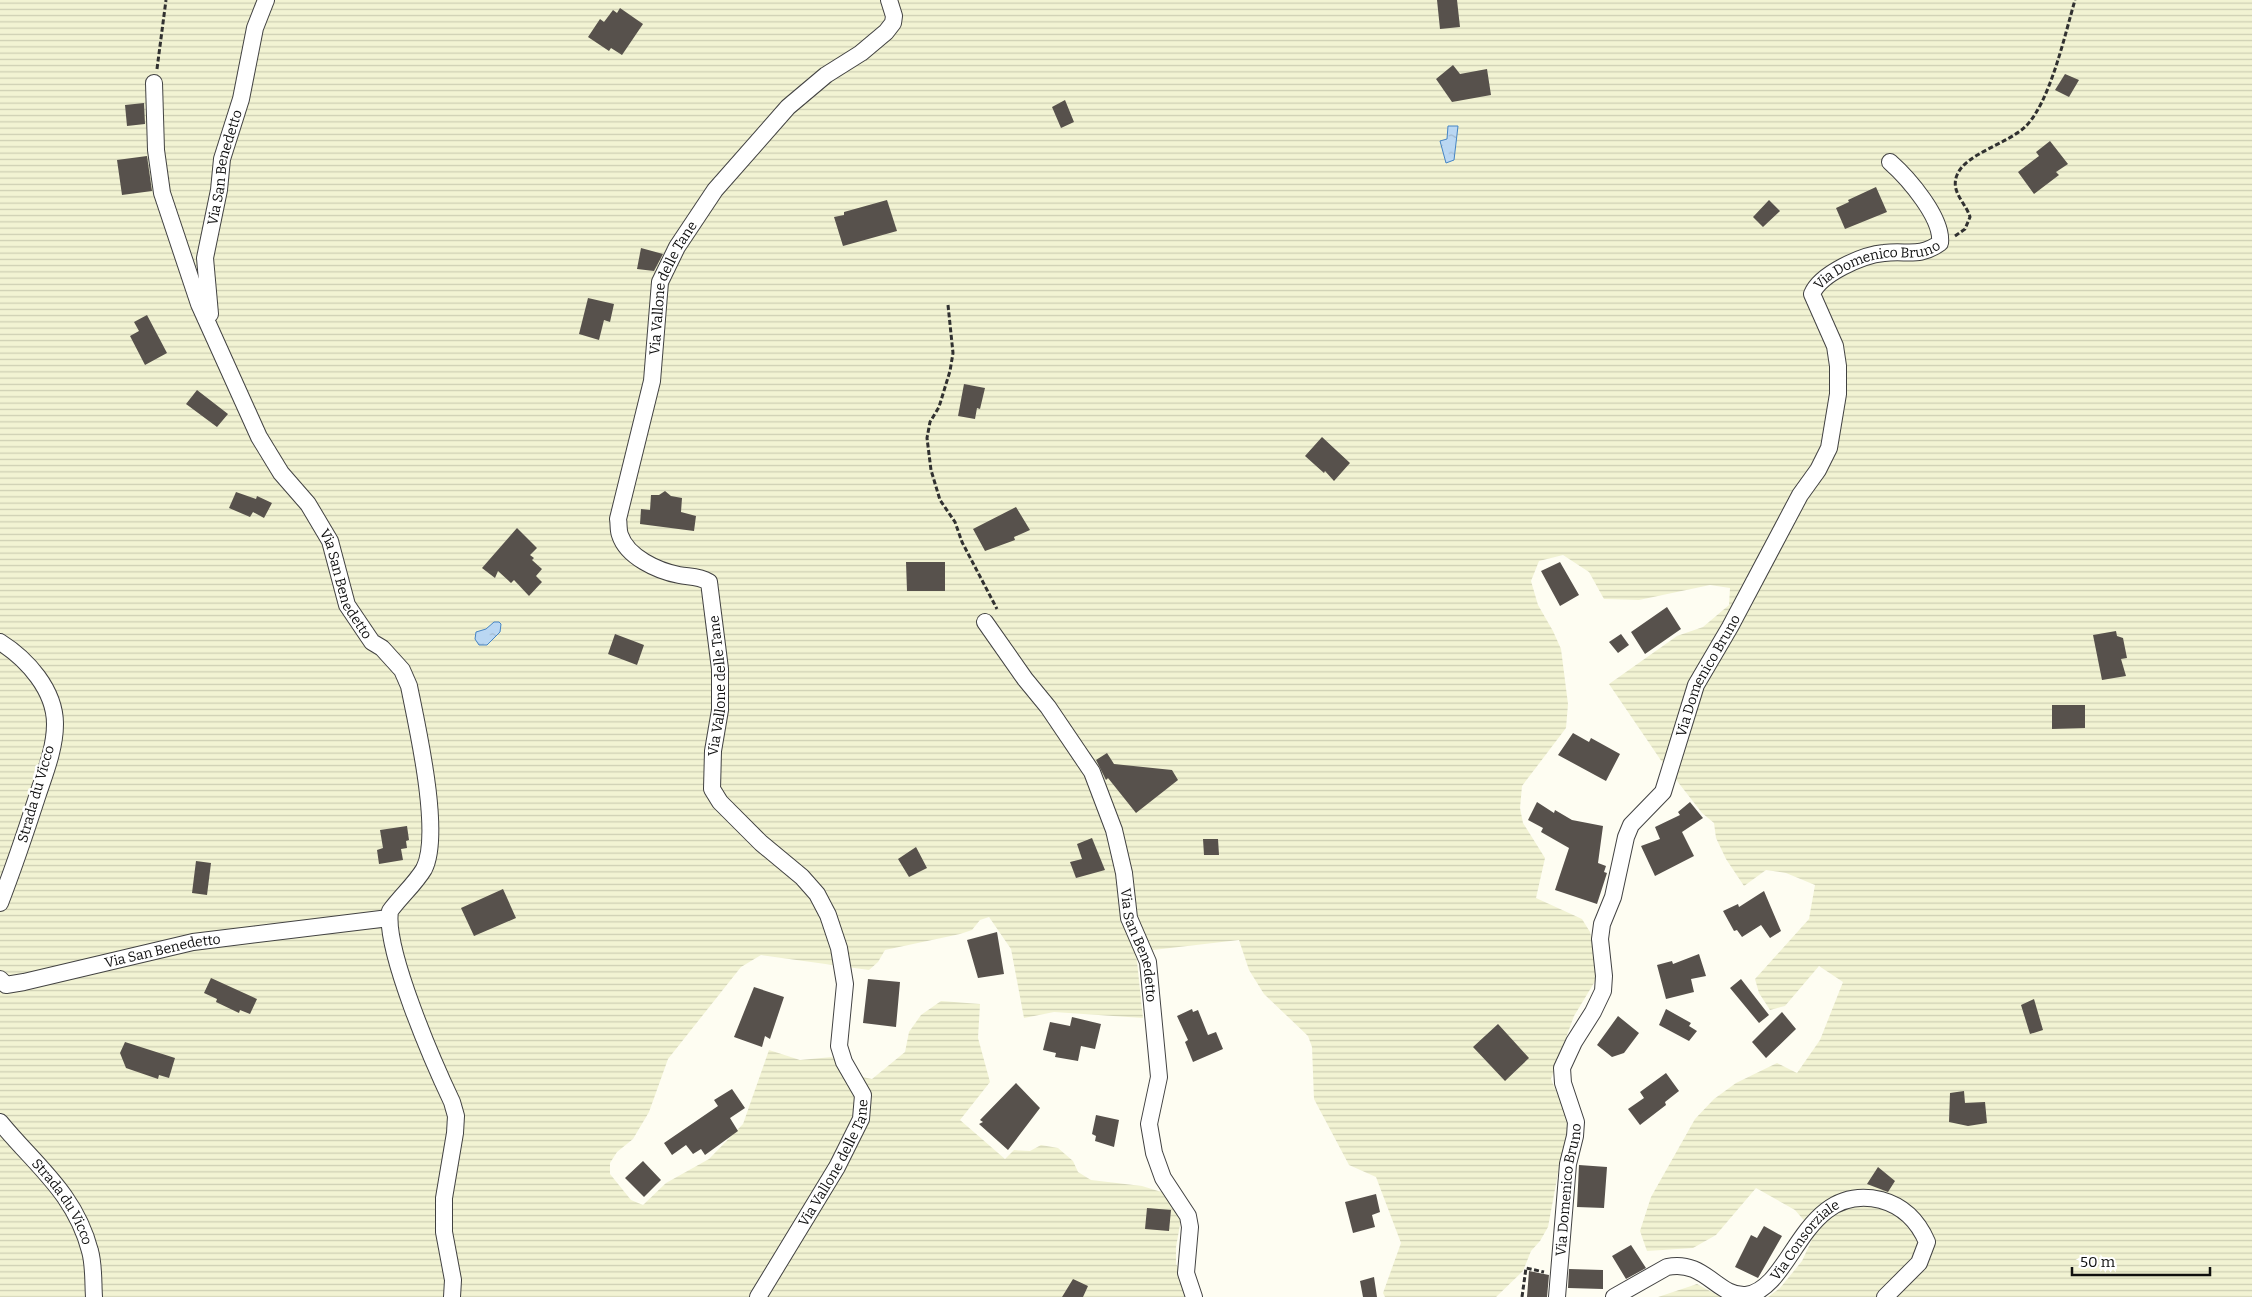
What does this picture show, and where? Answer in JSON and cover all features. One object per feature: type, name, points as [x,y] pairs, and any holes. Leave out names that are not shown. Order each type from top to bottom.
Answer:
[{"type":"street","name":"Via San Benedetto","points":[[214,339],[208,299],[206,258],[219,190],[222,159],[241,99],[254,28],[266,0]]},
{"type":"street","name":"Via Vallone delle Tane","points":[[758,1297],[837,1167],[861,1119],[863,1095],[844,1062],[839,1046],[845,984],[838,948],[828,915],[817,894],[802,877],[761,843],[720,802],[712,789],[713,751],[720,710],[720,670],[709,582],[701,577],[665,572],[647,563],[632,552],[620,536],[618,519],[652,381],[660,282],[677,247],[715,190],[788,107],[826,75],[861,53],[886,32],[893,23],[894,16],[889,0]]},
{"type":"street","name":"Via San Benedetto","points":[[0,980],[6,985],[24,982],[193,942],[389,918],[390,911],[424,868],[430,839],[429,801],[409,686],[402,670],[382,648],[372,642],[348,605],[330,541],[308,504],[281,473],[259,437],[199,304],[162,193],[156,150],[154,83]]},
{"type":"street","name":"Via Domenico Bruno","points":[[1557,1297],[1568,1164],[1575,1136],[1576,1122],[1563,1083],[1562,1068],[1574,1042],[1593,1012],[1603,991],[1604,976],[1600,939],[1602,924],[1612,897],[1626,838],[1631,825],[1663,792],[1696,685],[1730,627],[1800,495],[1818,470],[1830,448],[1838,394],[1838,366],[1835,346],[1812,294],[1816,285],[1861,258],[1884,253],[1909,254],[1923,252],[1930,250],[1940,243],[1941,234],[1936,221],[1904,174],[1890,162]]},
{"type":"street","name":"Via San Benedetto","points":[[992,618],[1025,679],[1048,707],[1092,772],[1114,830],[1124,872],[1129,918],[1148,962],[1159,1077],[1149,1124],[1154,1153],[1164,1178],[1188,1216],[1190,1226],[1186,1273],[1194,1297]]},
{"type":"street","name":"Strada du Vicco","points":[[0,642],[14,651],[36,674],[50,698],[55,724],[49,761],[0,902]]},
{"type":"street","points":[[389,918],[392,938],[410,1000],[456,1116],[444,1198],[444,1232],[453,1280],[452,1297]]},
{"type":"street","name":"Strada du Vicco","points":[[0,1122],[43,1167],[76,1213],[90,1251],[94,1297]]},
{"type":"street","name":"Via Consorziale","points":[[1614,1297],[1667,1267],[1674,1266],[1689,1267],[1700,1272],[1728,1292],[1746,1295],[1755,1292],[1770,1280],[1813,1221],[1840,1203],[1863,1198],[1881,1200],[1898,1206],[1916,1221],[1927,1242],[1919,1263],[1885,1297]]},
{"type":"path","points":[[154,83],[166,0]]},
{"type":"path","points":[[1940,243],[1962,232],[1969,223],[1968,211],[1959,198],[1955,182],[1960,169],[1972,159],[2025,127],[2043,100],[2075,0]]},
{"type":"path","points":[[948,305],[952,353],[950,371],[942,398],[930,422],[927,438],[931,470],[940,500],[955,522],[962,542],[994,602],[992,618]]},
{"type":"path","points":[[1522,1297],[1526,1268]]},
{"type":"green space","points":[[0,0],[2252,0],[2252,1297],[1768,1297],[1780,1288],[1802,1261],[1815,1233],[1795,1210],[1756,1188],[1716,1235],[1693,1248],[1647,1251],[1640,1231],[1651,1197],[1695,1119],[1714,1099],[1736,1083],[1777,1063],[1797,1073],[1820,1040],[1843,982],[1819,966],[1785,1006],[1770,1010],[1759,993],[1755,979],[1809,919],[1815,885],[1786,873],[1766,870],[1744,886],[1726,859],[1716,838],[1714,823],[1702,813],[1660,759],[1609,684],[1677,636],[1703,627],[1729,605],[1730,588],[1710,585],[1639,600],[1604,599],[1589,572],[1563,555],[1539,561],[1531,581],[1538,605],[1561,649],[1568,704],[1566,728],[1522,786],[1520,808],[1523,823],[1545,858],[1536,898],[1582,919],[1590,932],[1596,955],[1597,978],[1574,1016],[1551,1079],[1568,1119],[1568,1138],[1559,1168],[1548,1227],[1540,1241],[1531,1251],[1523,1271],[1496,1297],[1385,1297],[1383,1293],[1401,1243],[1376,1177],[1349,1165],[1314,1099],[1312,1047],[1308,1036],[1264,994],[1249,970],[1239,940],[1136,952],[1143,1018],[1054,1012],[1024,1018],[1011,949],[989,917],[980,920],[972,930],[960,934],[885,950],[878,962],[869,970],[761,955],[741,967],[668,1059],[649,1112],[633,1139],[617,1152],[610,1163],[610,1174],[631,1200],[643,1205],[666,1183],[709,1159],[743,1124],[769,1050],[800,1060],[832,1057],[853,1075],[872,1079],[905,1052],[909,1032],[921,1015],[941,1001],[980,1004],[978,1038],[990,1082],[960,1120],[1005,1159],[1014,1150],[1030,1151],[1041,1145],[1058,1148],[1073,1161],[1078,1172],[1091,1180],[1142,1186],[1171,1195],[1182,1214],[1176,1247],[1176,1264],[1201,1297],[0,1297]]},
{"type":"green space","points":[[1697,1284],[1721,1297],[1658,1297]]},
{"type":"water","points":[[1448,126],[1458,126],[1454,160],[1446,163],[1440,141],[1447,139]]},
{"type":"water","points":[[494,622],[501,624],[500,632],[487,645],[479,645],[475,639],[476,632],[486,629]]},
{"type":"building","points":[[1437,0],[1457,0],[1460,27],[1440,29]]},
{"type":"building","points":[[620,8],[643,24],[622,55],[611,48],[609,51],[588,37],[600,19],[604,22],[613,10],[617,13]]},
{"type":"building","points":[[1453,65],[1460,74],[1487,69],[1491,95],[1452,102],[1436,79]]},
{"type":"building","points":[[2065,74],[2079,80],[2069,97],[2055,90]]},
{"type":"building","points":[[1065,100],[1074,122],[1061,128],[1052,107]]},
{"type":"building","points":[[144,103],[145,124],[127,126],[125,105]]},
{"type":"building","points":[[2050,141],[2068,164],[2056,172],[2059,175],[2034,194],[2018,172],[2039,156],[2036,152]]},
{"type":"building","points":[[147,156],[152,191],[122,195],[117,160]]},
{"type":"building","points":[[1876,187],[1887,212],[1845,229],[1836,208],[1849,202],[1848,200]]},
{"type":"building","points":[[887,200],[897,231],[843,246],[834,217],[844,215],[844,212]]},
{"type":"building","points":[[1769,200],[1780,211],[1763,227],[1753,217]]},
{"type":"building","points":[[641,248],[663,254],[654,271],[637,269]]},
{"type":"building","points":[[588,298],[614,304],[610,322],[604,320],[599,340],[579,334]]},
{"type":"building","points":[[147,315],[167,353],[145,365],[130,336],[139,331],[134,322]]},
{"type":"building","points":[[964,384],[985,388],[980,409],[977,408],[975,419],[958,416]]},
{"type":"building","points":[[197,390],[228,414],[217,427],[186,404]]},
{"type":"building","points":[[1322,437],[1350,463],[1334,481],[1325,471],[1324,473],[1305,456]]},
{"type":"building","points":[[665,491],[671,496],[682,498],[681,512],[696,516],[694,531],[640,524],[641,509],[650,510],[651,495],[659,495]]},
{"type":"building","points":[[236,492],[256,499],[257,496],[272,503],[264,518],[253,512],[250,517],[229,508]]},
{"type":"building","points":[[1016,507],[1030,530],[1014,537],[1015,540],[985,551],[973,529]]},
{"type":"building","points":[[517,528],[537,548],[530,555],[534,558],[532,560],[542,569],[536,576],[542,582],[529,596],[514,580],[511,583],[498,571],[495,578],[482,568]]},
{"type":"building","points":[[906,562],[945,562],[945,591],[907,591]]},
{"type":"building","points":[[1560,562],[1579,595],[1560,606],[1541,571]]},
{"type":"building","points":[[1667,607],[1681,629],[1645,654],[1631,632]]},
{"type":"building","points":[[2116,631],[2117,636],[2123,638],[2127,658],[2121,659],[2126,676],[2102,680],[2093,635]]},
{"type":"building","points":[[615,634],[644,645],[637,665],[608,654]]},
{"type":"building","points":[[1621,634],[1629,645],[1618,653],[1609,642]]},
{"type":"building","points":[[2052,705],[2085,705],[2085,728],[2052,729]]},
{"type":"building","points":[[1573,733],[1589,742],[1591,738],[1620,754],[1606,781],[1558,755]]},
{"type":"building","points":[[1107,753],[1114,764],[1172,770],[1178,780],[1136,813],[1108,778],[1106,780],[1096,760]]},
{"type":"building","points":[[1537,802],[1554,813],[1555,810],[1572,820],[1603,826],[1598,863],[1606,866],[1604,872],[1607,873],[1597,904],[1555,890],[1569,848],[1541,832],[1543,828],[1528,820]]},
{"type":"building","points":[[1690,802],[1703,818],[1682,832],[1694,856],[1655,876],[1641,846],[1660,839],[1655,827],[1680,815],[1678,812]]},
{"type":"building","points":[[407,826],[409,840],[406,841],[407,848],[401,849],[403,860],[379,864],[377,850],[383,848],[380,830]]},
{"type":"building","points":[[1092,838],[1105,870],[1076,878],[1070,862],[1082,859],[1077,844]]},
{"type":"building","points":[[1203,839],[1218,839],[1219,855],[1204,855]]},
{"type":"building","points":[[916,847],[927,868],[909,877],[898,859]]},
{"type":"building","points":[[196,861],[211,863],[207,895],[192,893]]},
{"type":"building","points":[[503,889],[516,918],[474,936],[461,908]]},
{"type":"building","points":[[1764,891],[1781,931],[1770,938],[1761,925],[1742,937],[1737,930],[1734,931],[1723,911],[1738,904],[1739,907]]},
{"type":"building","points":[[997,932],[1004,974],[978,978],[967,940]]},
{"type":"building","points":[[1699,954],[1706,976],[1691,979],[1694,992],[1666,999],[1657,965],[1672,961],[1673,964]]},
{"type":"building","points":[[211,978],[257,999],[250,1014],[240,1010],[239,1013],[216,1002],[217,999],[204,993]]},
{"type":"building","points":[[868,979],[900,982],[896,1027],[863,1023]]},
{"type":"building","points":[[1741,979],[1769,1015],[1759,1023],[1730,988]]},
{"type":"building","points":[[754,987],[784,997],[770,1039],[765,1036],[762,1047],[734,1037]]},
{"type":"building","points":[[2034,999],[2043,1030],[2030,1034],[2021,1005]]},
{"type":"building","points":[[1192,1009],[1193,1012],[1198,1010],[1208,1035],[1216,1032],[1223,1049],[1193,1062],[1185,1042],[1188,1040],[1177,1016]]},
{"type":"building","points":[[1666,1009],[1691,1023],[1689,1026],[1697,1031],[1689,1041],[1659,1025]]},
{"type":"building","points":[[1782,1012],[1796,1029],[1766,1058],[1752,1042]]},
{"type":"building","points":[[1618,1016],[1639,1033],[1624,1053],[1612,1057],[1597,1045]]},
{"type":"building","points":[[1072,1017],[1101,1024],[1095,1049],[1081,1046],[1078,1061],[1055,1057],[1056,1053],[1043,1050],[1050,1022],[1070,1026]]},
{"type":"building","points":[[1498,1024],[1529,1058],[1505,1081],[1473,1047]]},
{"type":"building","points":[[125,1042],[175,1058],[169,1078],[159,1075],[158,1079],[126,1068],[120,1053]]},
{"type":"building","points":[[1666,1073],[1679,1091],[1665,1102],[1666,1105],[1640,1125],[1628,1109],[1644,1098],[1640,1092]]},
{"type":"building","points":[[1016,1083],[1040,1108],[1008,1150],[979,1124],[983,1122],[980,1120]]},
{"type":"building","points":[[732,1089],[745,1108],[730,1118],[738,1131],[705,1155],[701,1149],[693,1154],[686,1145],[672,1155],[664,1143],[718,1106],[714,1100]]},
{"type":"building","points":[[1964,1091],[1965,1103],[1985,1102],[1987,1123],[1968,1126],[1949,1122],[1950,1093]]},
{"type":"building","points":[[1096,1115],[1119,1120],[1114,1147],[1095,1141],[1096,1136],[1092,1134]]},
{"type":"building","points":[[643,1161],[661,1180],[644,1197],[625,1178]]},
{"type":"building","points":[[1579,1165],[1607,1167],[1604,1208],[1577,1207]]},
{"type":"building","points":[[1878,1167],[1895,1181],[1888,1192],[1867,1184]]},
{"type":"building","points":[[1376,1194],[1380,1212],[1372,1215],[1375,1227],[1353,1233],[1345,1202]]},
{"type":"building","points":[[1147,1208],[1171,1210],[1169,1231],[1145,1229]]},
{"type":"building","points":[[1764,1226],[1782,1236],[1758,1278],[1735,1267],[1751,1235],[1757,1238]]},
{"type":"building","points":[[1631,1245],[1646,1268],[1626,1279],[1612,1256]]},
{"type":"building","points":[[1569,1269],[1603,1270],[1603,1289],[1568,1288]]},
{"type":"building","points":[[1529,1271],[1549,1275],[1547,1297],[1527,1297]]},
{"type":"building","points":[[1374,1277],[1377,1297],[1363,1297],[1360,1281]]},
{"type":"building","points":[[1073,1279],[1088,1286],[1083,1297],[1062,1297]]}]
